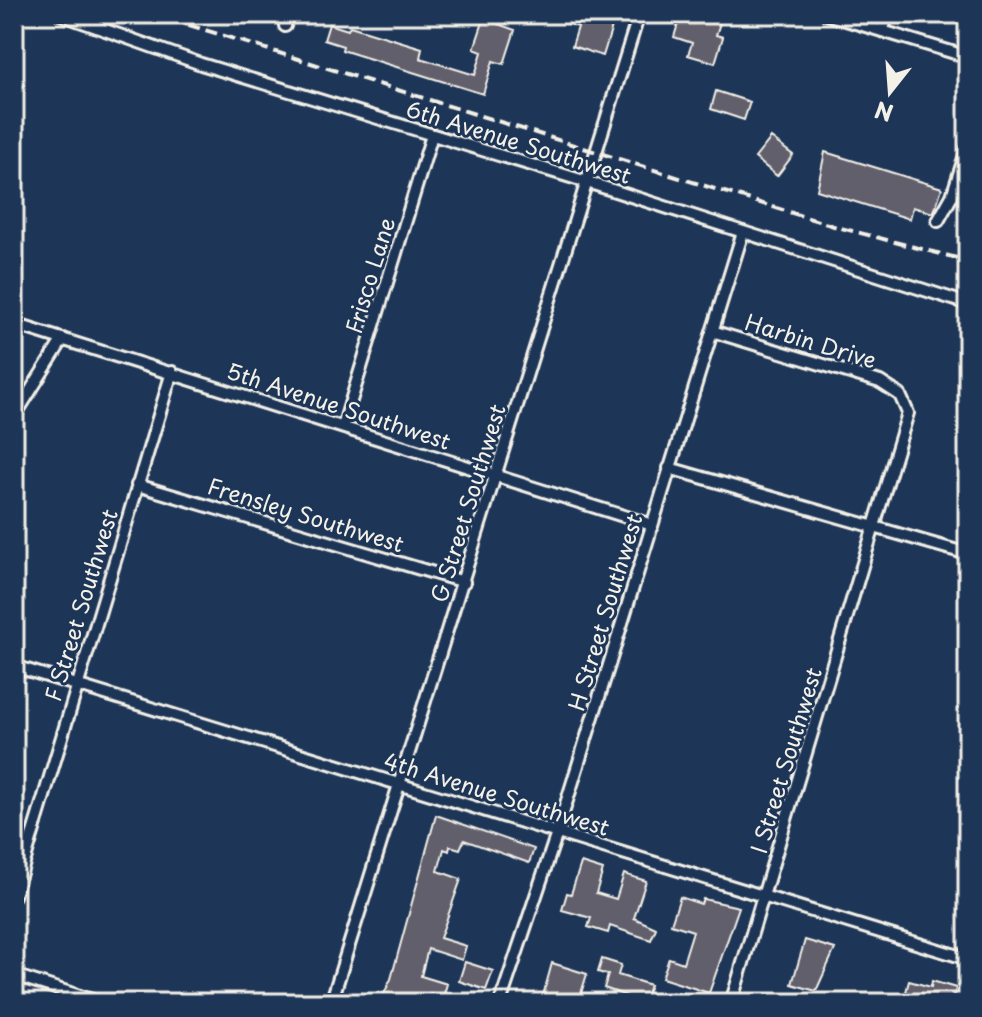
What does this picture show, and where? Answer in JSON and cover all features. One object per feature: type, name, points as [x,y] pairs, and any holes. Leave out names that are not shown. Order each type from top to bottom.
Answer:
[{"type":"street","name":"6th Avenue Southwest","points":[[60,14],[147,47],[587,182],[968,304]]},
{"type":"street","points":[[285,26],[288,14]]},
{"type":"street","name":"G Street Southwest","points":[[331,1003],[639,14]]},
{"type":"street","points":[[826,14],[968,57]]},
{"type":"street","points":[[882,31],[888,14]]},
{"type":"street","name":"Frisco Lane","points":[[343,427],[432,135]]},
{"type":"street","points":[[938,221],[952,196],[968,146]]},
{"type":"street","name":"H Street Southwest","points":[[500,1003],[557,833],[743,232]]},
{"type":"street","name":"5th Avenue Southwest","points":[[14,324],[652,525]]},
{"type":"street","name":"Harbin Drive","points":[[712,331],[880,382],[900,395],[908,413],[876,527]]},
{"type":"street","points":[[14,417],[63,339]]},
{"type":"street","name":"F Street Southwest","points":[[14,896],[172,372]]},
{"type":"street","points":[[669,468],[968,554]]},
{"type":"street","name":"Frensley Southwest","points":[[137,485],[464,582]]},
{"type":"street","name":"I Street Southwest","points":[[731,1003],[876,527]]},
{"type":"street","name":"4th Avenue Southwest","points":[[14,666],[968,959]]},
{"type":"street","points":[[14,975],[102,1003]]},
{"type":"building","points":[[544,14],[616,14],[603,56],[572,46],[578,27]]},
{"type":"building","points":[[681,14],[702,14],[721,20],[716,35],[723,37],[715,63],[688,55],[692,43],[674,37]]},
{"type":"building","points":[[484,19],[515,30],[504,64],[493,61],[483,94],[342,50],[343,46],[324,40],[329,24],[348,30],[350,26],[422,48],[420,58],[475,75],[482,52],[474,49]]},
{"type":"building","points":[[716,91],[750,102],[744,120],[711,109]]},
{"type":"building","points":[[771,138],[793,155],[777,176],[755,158]]},
{"type":"building","points":[[825,152],[942,188],[933,213],[913,207],[910,219],[817,190]]},
{"type":"building","points":[[436,815],[534,849],[529,863],[464,840],[460,849],[450,846],[449,851],[444,849],[438,871],[461,879],[440,938],[466,946],[462,960],[428,949],[421,976],[447,984],[443,997],[430,993],[427,1003],[397,1003],[382,998],[391,979]]},
{"type":"building","points":[[581,863],[603,870],[596,893],[616,899],[624,874],[646,881],[634,918],[656,928],[651,940],[610,926],[608,933],[588,927],[591,918],[562,910]]},
{"type":"building","points":[[680,897],[701,904],[703,899],[739,907],[709,993],[662,978],[669,958],[683,963],[693,931],[671,924]]},
{"type":"building","points":[[805,940],[835,949],[816,991],[792,984]]},
{"type":"building","points":[[602,959],[621,965],[618,975],[650,985],[644,1002],[604,988],[608,975],[598,972]]},
{"type":"building","points":[[465,962],[493,971],[486,990],[459,981]]},
{"type":"building","points":[[552,963],[587,974],[578,1003],[541,1003]]},
{"type":"building","points":[[909,981],[931,987],[932,981],[956,988],[952,1003],[903,1003]]},
{"type":"railway","points":[[154,14],[837,227],[968,261]]}]
